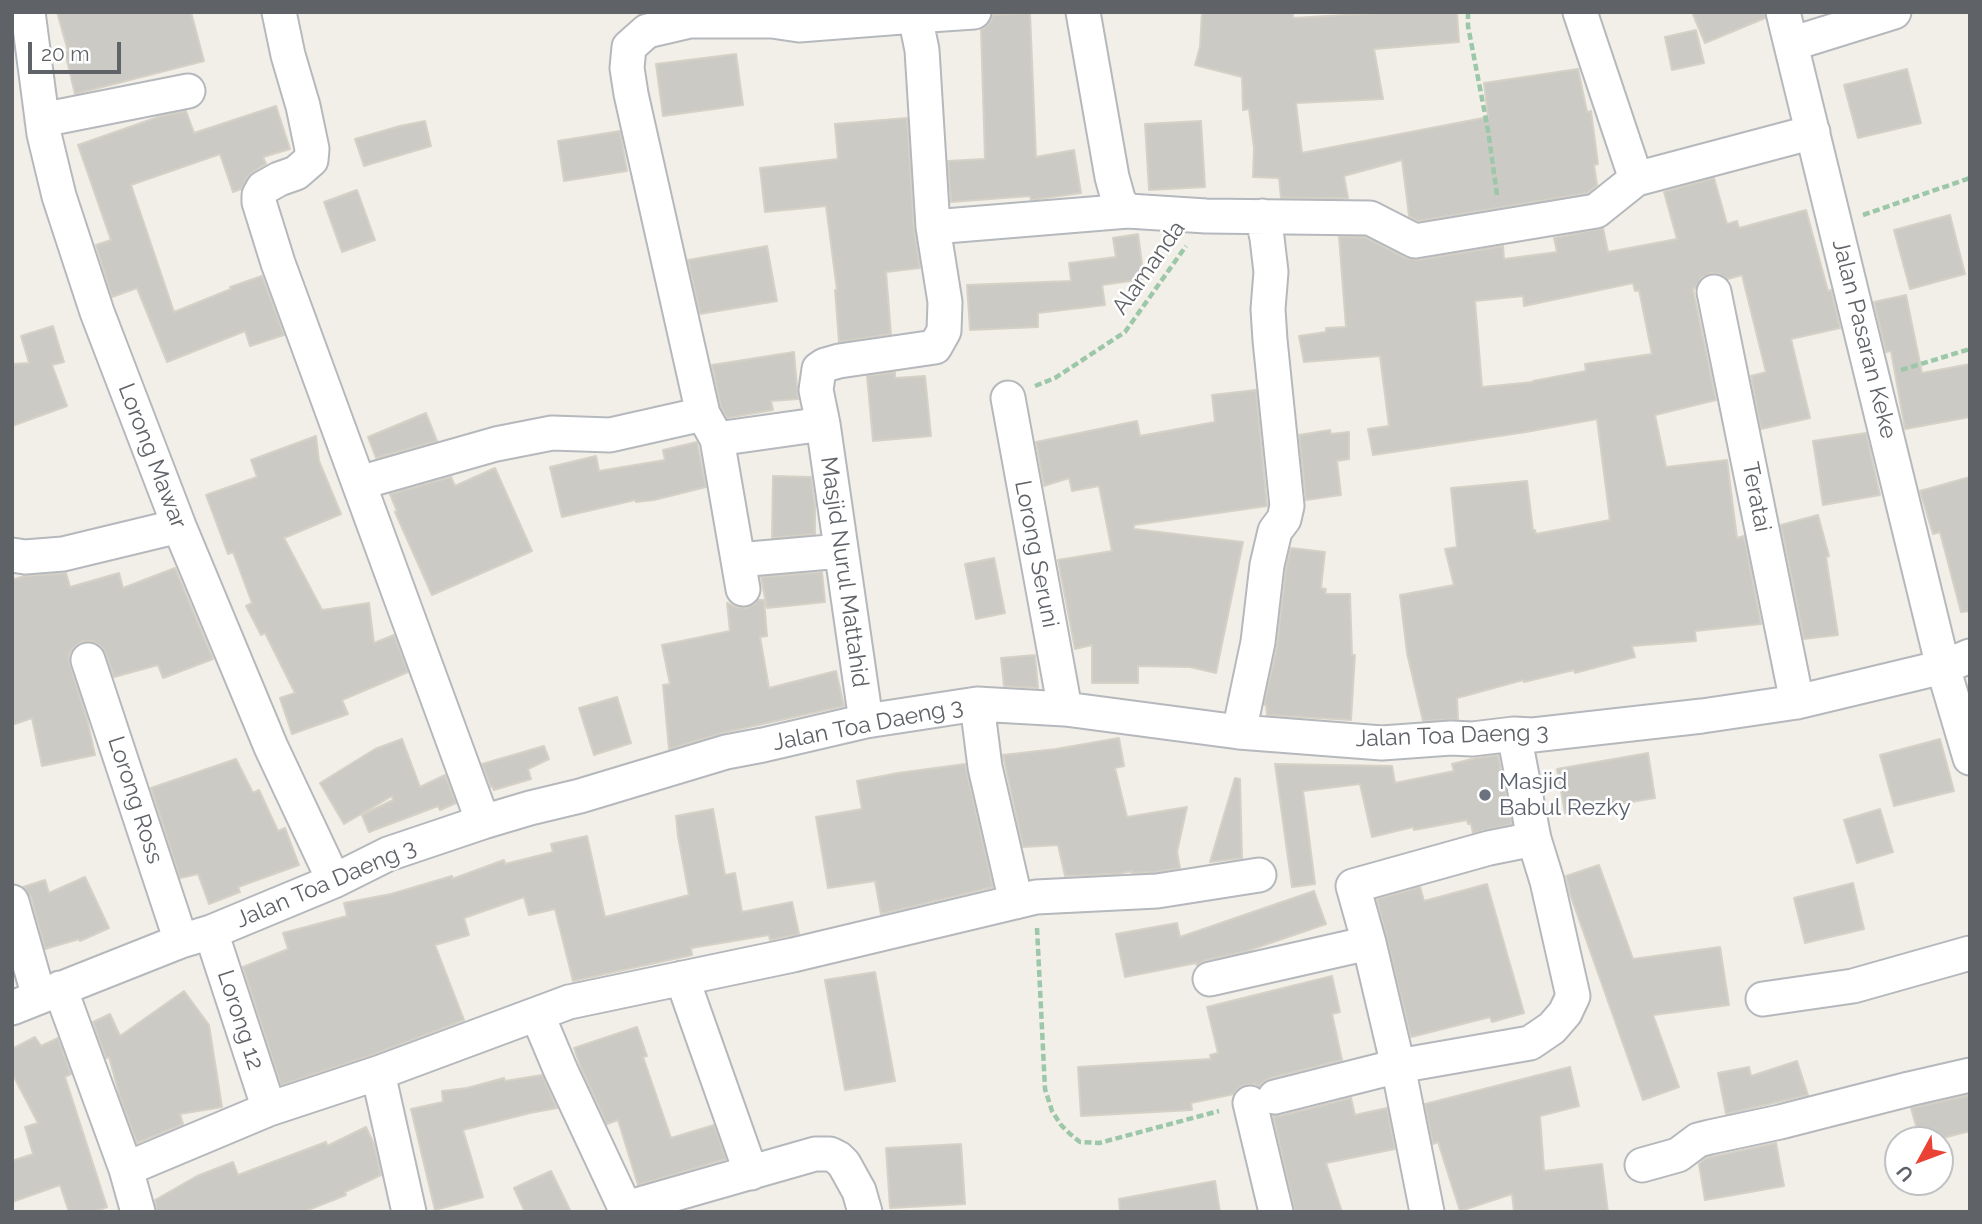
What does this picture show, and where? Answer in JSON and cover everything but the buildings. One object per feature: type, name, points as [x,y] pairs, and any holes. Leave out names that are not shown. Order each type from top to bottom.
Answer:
[{"type":"street","name":"Lorong Mawar","points":[[28,12],[42,120],[59,196],[97,312],[179,526],[271,747],[334,881]]},
{"type":"street","points":[[279,12],[303,106],[312,160],[296,173],[263,188],[259,202],[278,263],[483,822]]},
{"type":"street","points":[[841,551],[741,575],[719,457],[631,94],[627,68],[629,47],[647,32],[690,21],[772,21],[974,12]]},
{"type":"street","points":[[1083,12],[1112,177],[1119,202],[1128,211]]},
{"type":"street","points":[[1580,12],[1636,179]]},
{"type":"street","points":[[1787,28],[1894,12]]},
{"type":"street","points":[[915,16],[922,50],[933,228],[1128,211],[1206,216],[1370,218],[1415,241],[1596,211],[1636,179],[1813,132]]},
{"type":"street","name":"Jalan Pasaran Keke","points":[[1787,28],[1873,378],[1956,661],[1970,758]]},
{"type":"street","points":[[42,120],[188,92]]},
{"type":"street","points":[[1239,732],[1258,642],[1267,565],[1275,531],[1284,519],[1287,506],[1269,341],[1270,272],[1262,216]]},
{"type":"street","name":"Masjid Nurul Mattahid","points":[[866,721],[816,390],[819,369],[825,365],[935,347],[944,331],[945,302],[933,228]]},
{"type":"street","name":"Teratai","points":[[1714,292],[1797,702]]},
{"type":"street","name":"Lorong Seruni","points":[[1008,398],[1065,709]]},
{"type":"street","points":[[359,483],[496,444],[552,433],[610,435],[710,427],[823,424]]},
{"type":"street","points":[[12,555],[26,557],[63,554],[179,526]]},
{"type":"street","name":"Lorong Ross","points":[[88,660],[196,936]]},
{"type":"street","name":"Jalan Toa Daeng 3","points":[[37,998],[334,881],[388,854],[483,822],[726,752],[866,721],[977,704],[1065,709],[1239,732],[1381,743],[1472,739],[1514,734],[1533,735],[1797,702],[1956,661]]},
{"type":"street","points":[[977,704],[985,767],[1026,899]]},
{"type":"street","points":[[1276,1212],[1262,1100],[1398,1066],[1530,1043],[1552,1028],[1565,1013],[1573,996],[1547,881],[1534,839],[1514,734]]},
{"type":"street","points":[[1427,1212],[1398,1066],[1353,886],[1489,848],[1534,839]]},
{"type":"street","points":[[126,1169],[270,1109],[378,1073],[569,1002],[793,955],[1026,899],[1157,891],[1259,875]]},
{"type":"street","points":[[12,902],[37,998],[126,1169],[138,1212]]},
{"type":"street","name":"Lorong 12","points":[[196,936],[270,1109]]},
{"type":"street","points":[[1210,979],[1369,943]]},
{"type":"street","points":[[1763,999],[1853,986],[1970,953]]},
{"type":"street","points":[[682,978],[751,1173]]},
{"type":"street","points":[[537,1014],[561,1072],[626,1210],[815,1154],[830,1154],[838,1158],[850,1172],[865,1212]]},
{"type":"street","points":[[378,1073],[409,1212]]},
{"type":"street","points":[[1643,1165],[1678,1155],[1698,1140],[1710,1136],[1780,1122],[1970,1075]]},
{"type":"path","points":[[1468,12],[1468,26],[1488,130],[1497,201],[1504,226]]},
{"type":"path","points":[[1835,224],[1970,178]]},
{"type":"path","name":"Alamanda","points":[[1008,398],[1055,378],[1125,332],[1206,216]]},
{"type":"path","points":[[1873,378],[1970,349]]},
{"type":"path","points":[[1026,899],[1045,1089],[1052,1111],[1070,1135],[1080,1142],[1099,1143],[1262,1100]]},
{"type":"place","name":"Masjid Babul Rezky","points":[[1485,795]]}]
